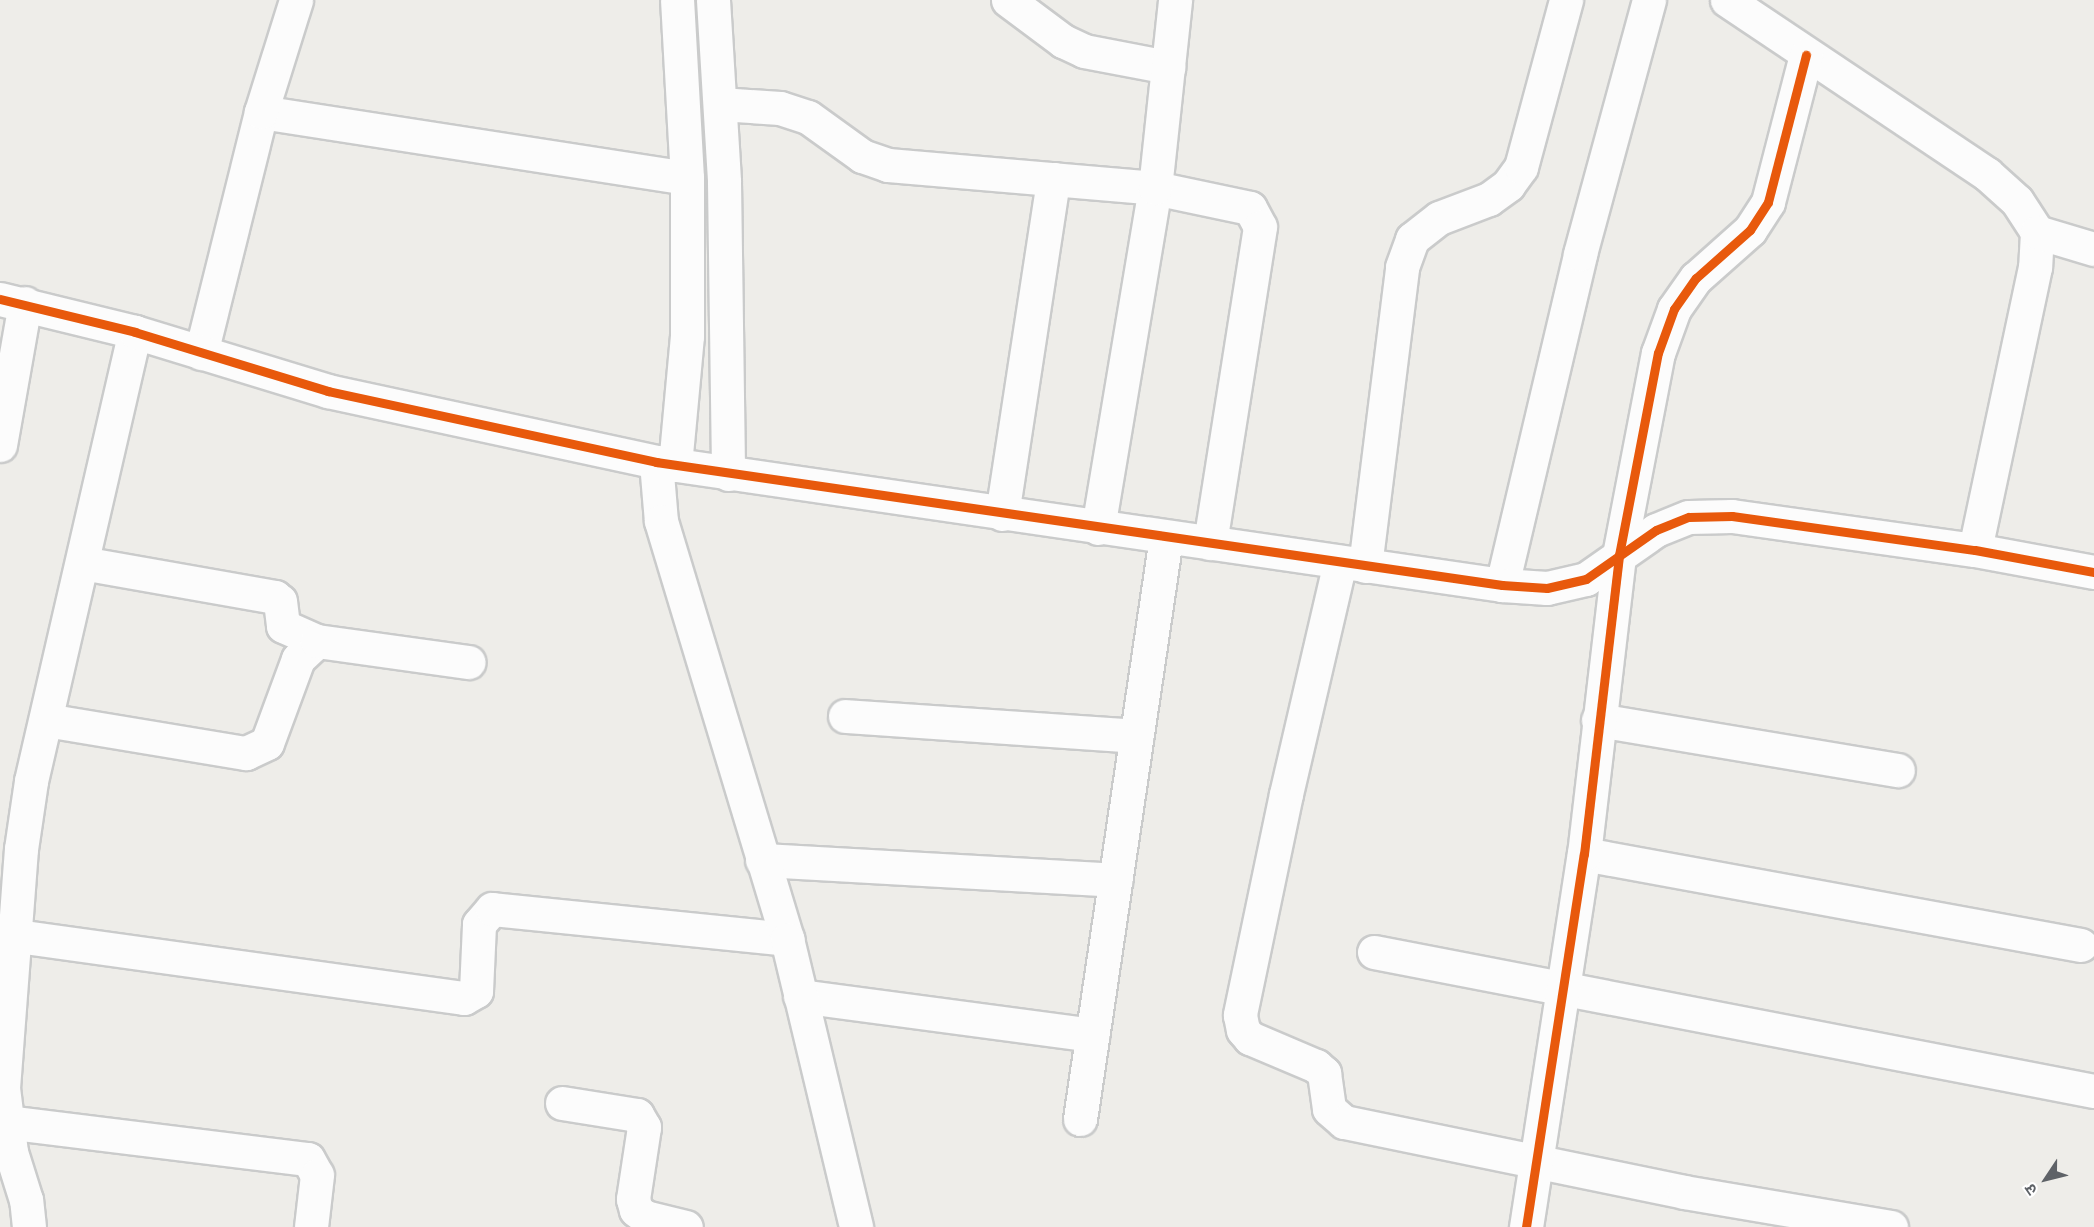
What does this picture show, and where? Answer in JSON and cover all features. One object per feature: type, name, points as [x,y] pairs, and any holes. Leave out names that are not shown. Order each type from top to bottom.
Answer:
[{"type":"street","points":[[201,353],[261,111],[296,0]]},
{"type":"street","points":[[677,0],[687,178],[690,468]]},
{"type":"street","points":[[713,0],[724,182],[690,468],[661,521],[787,939],[856,1227]]},
{"type":"street","points":[[1008,0],[1063,41],[1084,51],[1168,67]]},
{"type":"street","points":[[1098,528],[1155,188],[1175,0]]},
{"type":"street","points":[[1566,0],[1521,167],[1508,185],[1488,199],[1439,218],[1412,239],[1405,258],[1353,564],[1286,794],[1240,1015],[1243,1030],[1250,1038],[1316,1066],[1324,1073],[1329,1109],[1344,1122],[1536,1163],[1891,1227]]},
{"type":"street","points":[[1502,585],[1580,254],[1649,0]]},
{"type":"street","points":[[1727,0],[1987,174],[2017,201],[2037,232],[2036,267],[1975,550]]},
{"type":"street","points":[[1526,1227],[1584,854],[1619,555],[1658,353],[1674,309],[1696,278],[1750,230],[1768,202],[1806,55]]},
{"type":"street","points":[[720,104],[780,108],[808,117],[862,156],[888,165],[1155,188],[1250,208],[1260,227],[1210,543]]},
{"type":"street","points":[[261,111],[687,178]]},
{"type":"street","points":[[1002,514],[1053,179]]},
{"type":"street","points":[[2037,232],[2094,249]]},
{"type":"street","points":[[0,445],[13,301],[135,332],[327,391],[690,468],[1502,585],[1547,588],[1586,579],[1656,530],[1689,517],[1732,516],[1975,550],[2094,572]]},
{"type":"street","points":[[29,1227],[6,1122],[4,1035],[17,936],[21,849],[46,720],[135,332]]},
{"type":"street","points":[[1080,1119],[1166,537]]},
{"type":"street","points":[[82,563],[274,597],[280,601],[283,626],[318,641],[469,662]]},
{"type":"street","points":[[46,720],[246,753],[258,750],[274,733],[298,659],[318,641]]},
{"type":"street","points":[[845,716],[1136,736]]},
{"type":"street","points":[[1598,720],[1898,770]]},
{"type":"street","points":[[1584,854],[2081,945]]},
{"type":"street","points":[[762,860],[1115,880]]},
{"type":"street","points":[[17,936],[464,998],[476,991],[479,924],[492,909],[787,939]]},
{"type":"street","points":[[1374,952],[1562,986],[2094,1091]]},
{"type":"street","points":[[800,996],[1092,1035]]},
{"type":"street","points":[[562,1103],[637,1115],[644,1127],[633,1199],[636,1210],[645,1217],[686,1227]]},
{"type":"street","points":[[6,1122],[308,1159],[317,1175],[311,1227]]},
{"type":"cycle path","points":[[1526,1227],[1584,854],[1619,555],[1658,353],[1674,309],[1696,278],[1750,230],[1768,202],[1806,55]]},
{"type":"cycle path","points":[[0,299],[135,332],[328,391],[656,462],[1502,585],[1547,588],[1586,579],[1656,530],[1689,517],[1732,516],[1975,550],[2094,572]]}]
